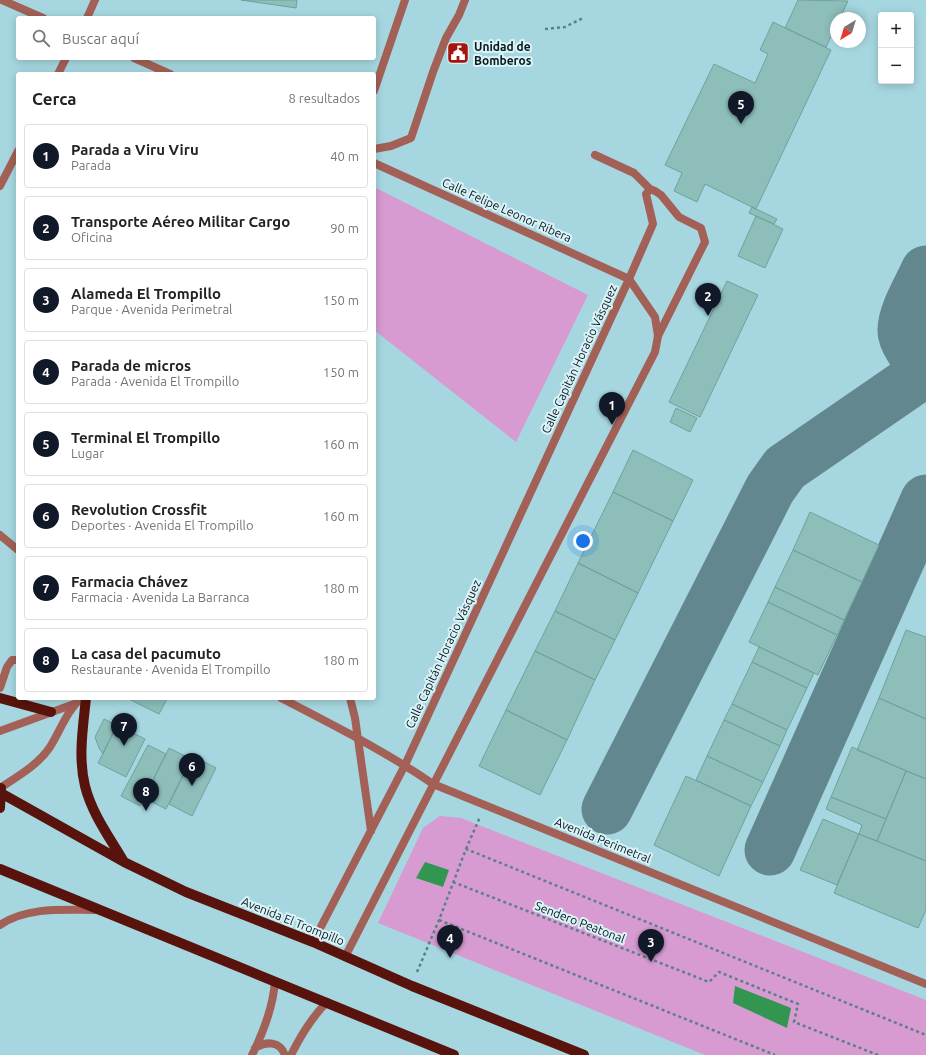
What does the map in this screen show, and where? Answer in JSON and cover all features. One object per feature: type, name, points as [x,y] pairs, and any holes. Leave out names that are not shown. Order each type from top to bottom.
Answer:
[{"type":"main road","points":[[0,698],[51,712]]},
{"type":"main road","points":[[86,700],[82,743],[82,765],[85,786],[97,816],[124,862]]},
{"type":"main road","points":[[0,808],[1,789]]},
{"type":"main road","name":"Avenida El Trompillo","points":[[1,789],[124,862],[186,892],[313,942],[412,986],[584,1055]]},
{"type":"main road","points":[[0,869],[454,1055]]},
{"type":"street","points":[[2,0],[38,16]]},
{"type":"street","points":[[88,16],[95,0]]},
{"type":"street","points":[[376,85],[405,0]]},
{"type":"street","points":[[376,149],[391,146],[411,138],[446,38],[459,15],[465,0]]},
{"type":"street","points":[[59,72],[65,60]]},
{"type":"street","points":[[138,60],[166,72]]},
{"type":"street","points":[[0,186],[16,155]]},
{"type":"street","points":[[595,155],[634,173],[650,189],[661,196],[679,217],[702,228],[705,242],[658,336]]},
{"type":"street","name":"Calle Felipe Leonor Ribera","points":[[376,164],[629,278]]},
{"type":"street","points":[[629,278],[653,224],[646,199],[646,194],[650,189]]},
{"type":"street","name":"Calle Capitán Horacio Vásquez","points":[[345,957],[655,352],[658,336],[655,317],[629,278]]},
{"type":"street","name":"Calle Capitán Horacio Vásquez","points":[[313,942],[405,765],[629,278]]},
{"type":"street","points":[[0,535],[16,548]]},
{"type":"street","points":[[0,688],[7,667],[12,660],[16,660]]},
{"type":"street","points":[[1,789],[40,760],[49,748],[74,704],[79,700]]},
{"type":"street","name":"Avenida Perimetral","points":[[285,700],[405,765],[433,784],[926,984]]},
{"type":"street","points":[[350,700],[355,718],[371,831]]},
{"type":"street","points":[[0,731],[74,704]]},
{"type":"street","points":[[0,925],[6,920],[20,915],[52,910],[101,910]]},
{"type":"street","points":[[253,1052],[269,1016],[274,997],[275,981]]},
{"type":"street","points":[[291,1055],[303,1031],[314,1014],[327,1002]]},
{"type":"street","points":[[253,1052],[262,1044],[270,1043],[278,1045],[284,1051],[285,1055]]},
{"type":"path","points":[[545,29],[565,27],[583,18]]},
{"type":"path","points":[[412,986],[466,849],[485,806]]},
{"type":"path","points":[[466,849],[926,1035]]},
{"type":"path","name":"Sendero Peatonal","points":[[453,882],[709,982],[719,972],[798,1004],[794,1022],[878,1055]]},
{"type":"path","points":[[439,920],[775,1055]]},
{"type":"shaded area","points":[[376,188],[588,295],[516,442],[376,332]]},
{"type":"shaded area","points":[[440,816],[461,818],[926,1000],[926,1055],[705,1055],[378,923],[423,828]]},
{"type":"shaded area","points":[[425,862],[449,870],[443,887],[416,878]]},
{"type":"shaded area","points":[[735,986],[791,1008],[787,1028],[733,1003]]},
{"type":"building","points":[[241,0],[297,0],[296,8]]},
{"type":"building","points":[[798,0],[848,1],[843,12],[830,12],[830,39],[826,47],[785,28]]},
{"type":"building","points":[[773,22],[831,50],[756,209],[705,184],[697,202],[674,191],[682,173],[665,165],[714,64],[755,83],[768,54],[760,50]]},
{"type":"building","points":[[752,207],[777,219],[774,224],[749,213]]},
{"type":"building","points":[[756,216],[783,229],[765,268],[738,256]]},
{"type":"building","points":[[727,281],[758,295],[700,417],[669,402]]},
{"type":"building","points":[[676,408],[697,418],[690,432],[670,422]]},
{"type":"building","points":[[633,450],[693,480],[673,521],[613,492]]},
{"type":"building","points":[[613,492],[673,521],[638,593],[578,563]]},
{"type":"building","points":[[810,512],[879,545],[862,582],[793,550]]},
{"type":"building","points":[[793,550],[862,582],[844,620],[775,587]]},
{"type":"building","points":[[578,563],[638,593],[615,640],[555,611]]},
{"type":"building","points":[[775,587],[844,620],[837,635],[768,602]]},
{"type":"building","points":[[768,602],[837,635],[818,675],[749,642]]},
{"type":"building","points":[[555,611],[615,640],[595,680],[535,651]]},
{"type":"building","points":[[906,630],[926,637],[926,719],[879,698]]},
{"type":"building","points":[[759,647],[814,673],[807,688],[752,662]]},
{"type":"building","points":[[535,651],[595,680],[567,740],[506,710]]},
{"type":"building","points":[[752,662],[807,688],[787,730],[732,704]]},
{"type":"building","points":[[879,698],[926,719],[926,779],[857,750]]},
{"type":"building","points":[[131,700],[166,700],[159,714]]},
{"type":"building","points":[[732,704],[787,730],[780,746],[724,720]]},
{"type":"building","points":[[506,710],[567,740],[540,795],[479,766]]},
{"type":"building","points":[[104,719],[117,725],[103,754],[95,737]]},
{"type":"building","points":[[724,720],[780,746],[763,782],[707,756]]},
{"type":"building","points":[[117,725],[145,739],[126,777],[98,763]]},
{"type":"building","points":[[148,745],[166,754],[140,806],[121,796]]},
{"type":"building","points":[[852,747],[906,771],[886,819],[831,797]]},
{"type":"building","points":[[169,748],[191,759],[166,809],[144,798]]},
{"type":"building","points":[[193,756],[216,768],[192,816],[169,804]]},
{"type":"building","points":[[707,756],[763,782],[751,806],[696,780]]},
{"type":"building","points":[[906,771],[926,779],[926,861],[877,841]]},
{"type":"building","points":[[686,776],[751,806],[719,876],[654,845]]},
{"type":"building","points":[[831,797],[886,819],[877,841],[859,834],[862,825],[826,809]]},
{"type":"building","points":[[823,819],[859,834],[837,885],[800,870]]},
{"type":"building","points":[[859,834],[926,861],[926,910],[918,928],[834,893]]},
{"type":"taxiway","points":[[926,271],[908,308],[903,330],[905,340],[926,370]]},
{"type":"taxiway","points":[[607,809],[770,489],[785,468],[926,371]]},
{"type":"taxiway","points":[[770,850],[926,500]]},
{"type":"place","name":"Unidad de Bomberos","points":[[458,53]]},
{"type":"place","name":"Terminal El Trompillo","points":[[741,124]]},
{"type":"place","name":"Transporte Aéreo Militar Cargo","points":[[708,316]]},
{"type":"place","name":"Parada a Viru Viru","points":[[612,425]]},
{"type":"place","name":"Farmacia Chávez","points":[[124,746]]},
{"type":"place","name":"Revolution Crossfit","points":[[192,786]]},
{"type":"place","name":"La casa del pacumuto","points":[[146,811]]},
{"type":"place","name":"Parada de micros","points":[[450,958]]},
{"type":"place","name":"Alameda El Trompillo","points":[[651,962]]}]
